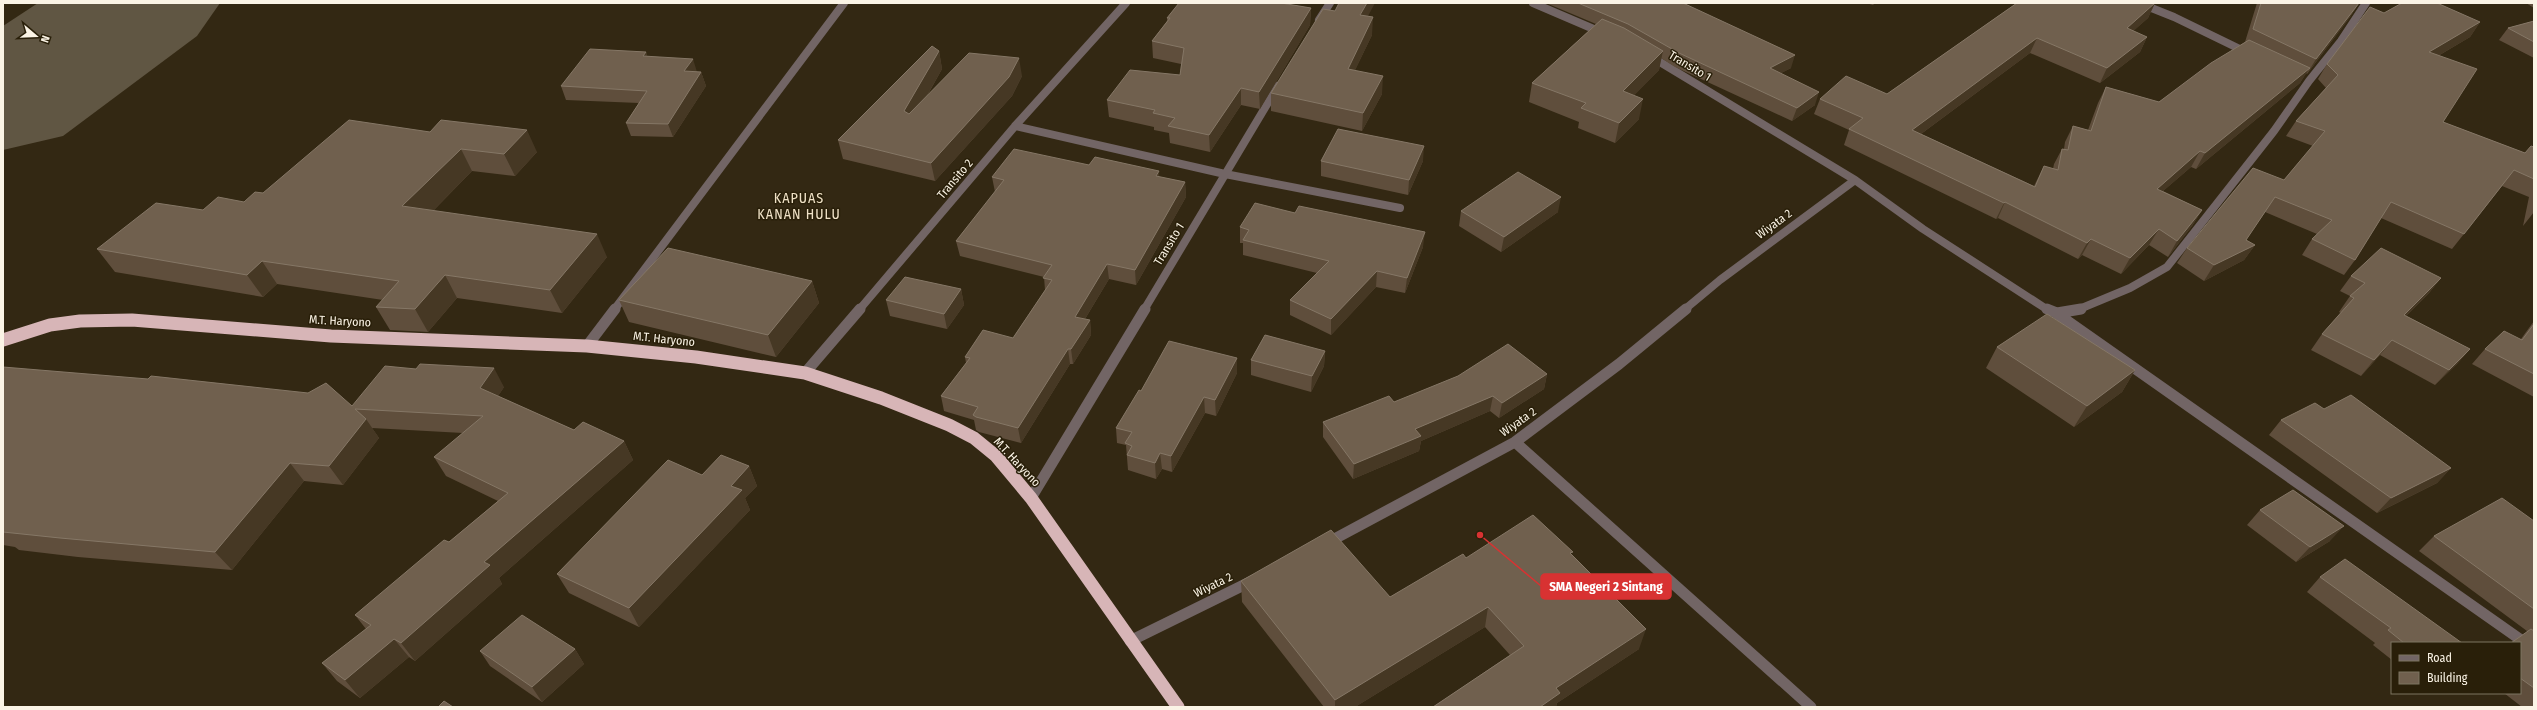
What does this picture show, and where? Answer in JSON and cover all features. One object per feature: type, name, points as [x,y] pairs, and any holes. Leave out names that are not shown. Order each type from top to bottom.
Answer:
[{"type":"highway","name":"M.T. Haryono","points":[[3,340],[50,325],[132,320],[331,336],[587,346],[696,356],[805,373],[881,398],[949,425],[974,438],[996,456],[1031,498],[1130,641],[1178,707]]},
{"type":"street","points":[[587,346],[844,3]]},
{"type":"street","name":"Transito 2","points":[[805,373],[1015,126],[1126,3]]},
{"type":"street","points":[[1313,29],[1330,3]]},
{"type":"street","points":[[1533,3],[1610,36]]},
{"type":"street","points":[[2139,3],[2174,17],[2258,58]]},
{"type":"street","points":[[2056,313],[2078,310],[2155,276],[2167,267],[2274,131],[2306,80],[2342,40],[2366,3]]},
{"type":"street","name":"Transito 1","points":[[1642,52],[1855,180]]},
{"type":"street","name":"Transito 1","points":[[1031,498],[1284,75]]},
{"type":"street","points":[[1015,126],[1225,174],[1400,208]]},
{"type":"street","points":[[1855,180],[1979,265],[2056,313],[2534,649]]},
{"type":"street","name":"Wiyata 2","points":[[1313,551],[1515,442],[1620,364],[1720,280],[1855,180]]},
{"type":"street","points":[[1515,442],[1811,707]]},
{"type":"street","name":"Wiyata 2","points":[[1130,641],[1264,575]]},
{"type":"building","points":[[1179,3],[1281,3],[1311,8],[1259,92],[1241,88],[1209,135],[1168,126],[1175,118],[1153,113],[1155,110],[1107,100],[1130,70],[1180,75],[1184,48],[1152,41],[1170,18],[1167,18]]},
{"type":"building","points":[[1339,3],[1367,3],[1360,15],[1373,17],[1348,69],[1383,76],[1363,113],[1271,93],[1323,9],[1335,11]]},
{"type":"building","points":[[1578,3],[1683,3],[1795,55],[1770,68],[1819,92],[1797,108],[1679,53],[1628,24]]},
{"type":"building","points":[[2017,3],[2155,3],[2127,28],[2147,37],[2107,68],[2037,38],[1912,130],[2035,187],[2044,166],[2058,170],[2062,149],[2068,150],[2073,126],[2091,131],[2106,87],[2159,102],[2211,63],[2249,40],[2310,68],[2205,153],[2200,151],[2157,189],[2202,210],[2177,241],[2159,229],[2130,258],[2091,239],[2087,243],[2005,202],[2004,203],[1849,129],[1863,118],[1820,99],[1846,76],[1887,94]]},
{"type":"building","points":[[2261,3],[2359,3],[2316,59],[2253,29]]},
{"type":"building","points":[[2402,3],[2437,3],[2480,22],[2429,52],[2477,69],[2443,122],[2525,153],[2531,146],[2534,147],[2534,179],[2514,170],[2464,234],[2391,202],[2355,260],[2312,239],[2332,220],[2275,197],[2246,240],[2255,245],[2214,265],[2187,248],[2253,168],[2284,180],[2325,131],[2296,121],[2338,75],[2327,64],[2370,7],[2384,13]]},
{"type":"building","points":[[1602,19],[1624,28],[1663,51],[1623,91],[1643,99],[1619,123],[1581,108],[1586,103],[1532,83]]},
{"type":"building","points":[[2534,21],[2534,42],[2508,28]]},
{"type":"building","points":[[932,46],[939,51],[904,111],[909,114],[969,53],[1019,58],[1009,77],[931,163],[838,140]]},
{"type":"building","points":[[590,49],[646,52],[643,56],[693,59],[684,71],[701,72],[668,124],[626,123],[647,91],[561,86]]},
{"type":"building","points":[[349,120],[430,132],[441,120],[527,130],[504,154],[461,149],[402,206],[597,234],[550,290],[445,275],[415,309],[376,307],[399,281],[262,261],[247,275],[97,249],[156,203],[203,210],[218,197],[244,202],[255,192],[263,193]]},
{"type":"building","points":[[1338,129],[1424,146],[1409,180],[1321,161]]},
{"type":"building","points":[[1014,149],[1089,165],[1095,157],[1159,171],[1156,176],[1185,182],[1135,270],[1107,264],[1075,317],[1090,320],[1071,349],[1068,349],[1018,428],[976,417],[973,415],[978,407],[941,396],[970,358],[965,357],[983,330],[1013,338],[1052,280],[1043,278],[1052,265],[956,241],[1004,180],[992,177]]},
{"type":"building","points":[[1518,172],[1561,197],[1504,237],[1461,211]]},
{"type":"building","points":[[1255,203],[1295,213],[1299,206],[1425,232],[1407,278],[1377,271],[1331,319],[1290,300],[1329,261],[1243,240],[1249,230],[1240,227]]},
{"type":"building","points":[[668,248],[812,281],[768,335],[619,300]]},
{"type":"building","points":[[2381,248],[2441,278],[2404,315],[2470,349],[2449,370],[2392,340],[2374,360],[2322,334],[2354,298],[2350,296],[2365,283],[2351,276]]},
{"type":"building","points":[[905,277],[961,289],[944,314],[886,300]]},
{"type":"building","points":[[2047,314],[2135,370],[2087,406],[1997,347]]},
{"type":"building","points":[[2534,324],[2534,374],[2485,349],[2504,331],[2522,340]]},
{"type":"building","points":[[1265,335],[1325,351],[1312,376],[1251,360]]},
{"type":"building","points":[[1169,341],[1237,358],[1215,400],[1204,397],[1171,456],[1160,453],[1155,463],[1127,455],[1132,446],[1125,443],[1132,432],[1116,428],[1139,390],[1141,391]]},
{"type":"building","points":[[1508,344],[1547,374],[1502,403],[1493,396],[1415,429],[1421,436],[1354,464],[1323,422],[1389,396],[1394,402],[1458,376]]},
{"type":"building","points":[[420,364],[494,368],[480,388],[574,430],[583,422],[624,441],[484,562],[490,565],[401,643],[394,639],[345,680],[322,663],[371,625],[355,615],[444,540],[449,542],[508,493],[434,457],[483,416],[355,409],[366,419],[329,466],[290,463],[215,552],[3,532],[3,367],[148,379],[151,376],[308,393],[326,383],[352,406],[385,366],[416,369]]},
{"type":"building","points":[[2351,395],[2451,468],[2391,498],[2281,420],[2315,403],[2324,409]]},
{"type":"building","points":[[721,455],[749,466],[731,486],[742,490],[629,608],[557,574],[668,460],[702,475]]},
{"type":"building","points":[[2293,490],[2344,526],[2310,547],[2260,510]]},
{"type":"building","points":[[2502,498],[2534,521],[2534,609],[2434,536]]},
{"type":"building","points":[[1533,515],[1573,552],[1570,553],[1646,629],[1556,688],[1560,693],[1540,707],[1433,707],[1524,646],[1488,607],[1335,700],[1241,581],[1331,530],[1390,597],[1463,554],[1466,558]]},
{"type":"building","points":[[2345,559],[2461,642],[2403,642],[2388,630],[2391,628],[2320,577]]},
{"type":"building","points":[[522,615],[575,649],[532,687],[480,651]]},
{"type":"building","points":[[2531,629],[2534,631],[2534,688],[2521,679],[2521,642],[2512,642]]},
{"type":"building","points":[[444,701],[453,707],[438,707]]},
{"type":"runway","points":[[3,100],[143,3]]},
{"type":"place","name":"SMA Negeri 2 Sintang","points":[[1480,535]]},
{"type":"district","name":"KAPUAS KANAN HULU","points":[[799,206]]}]
